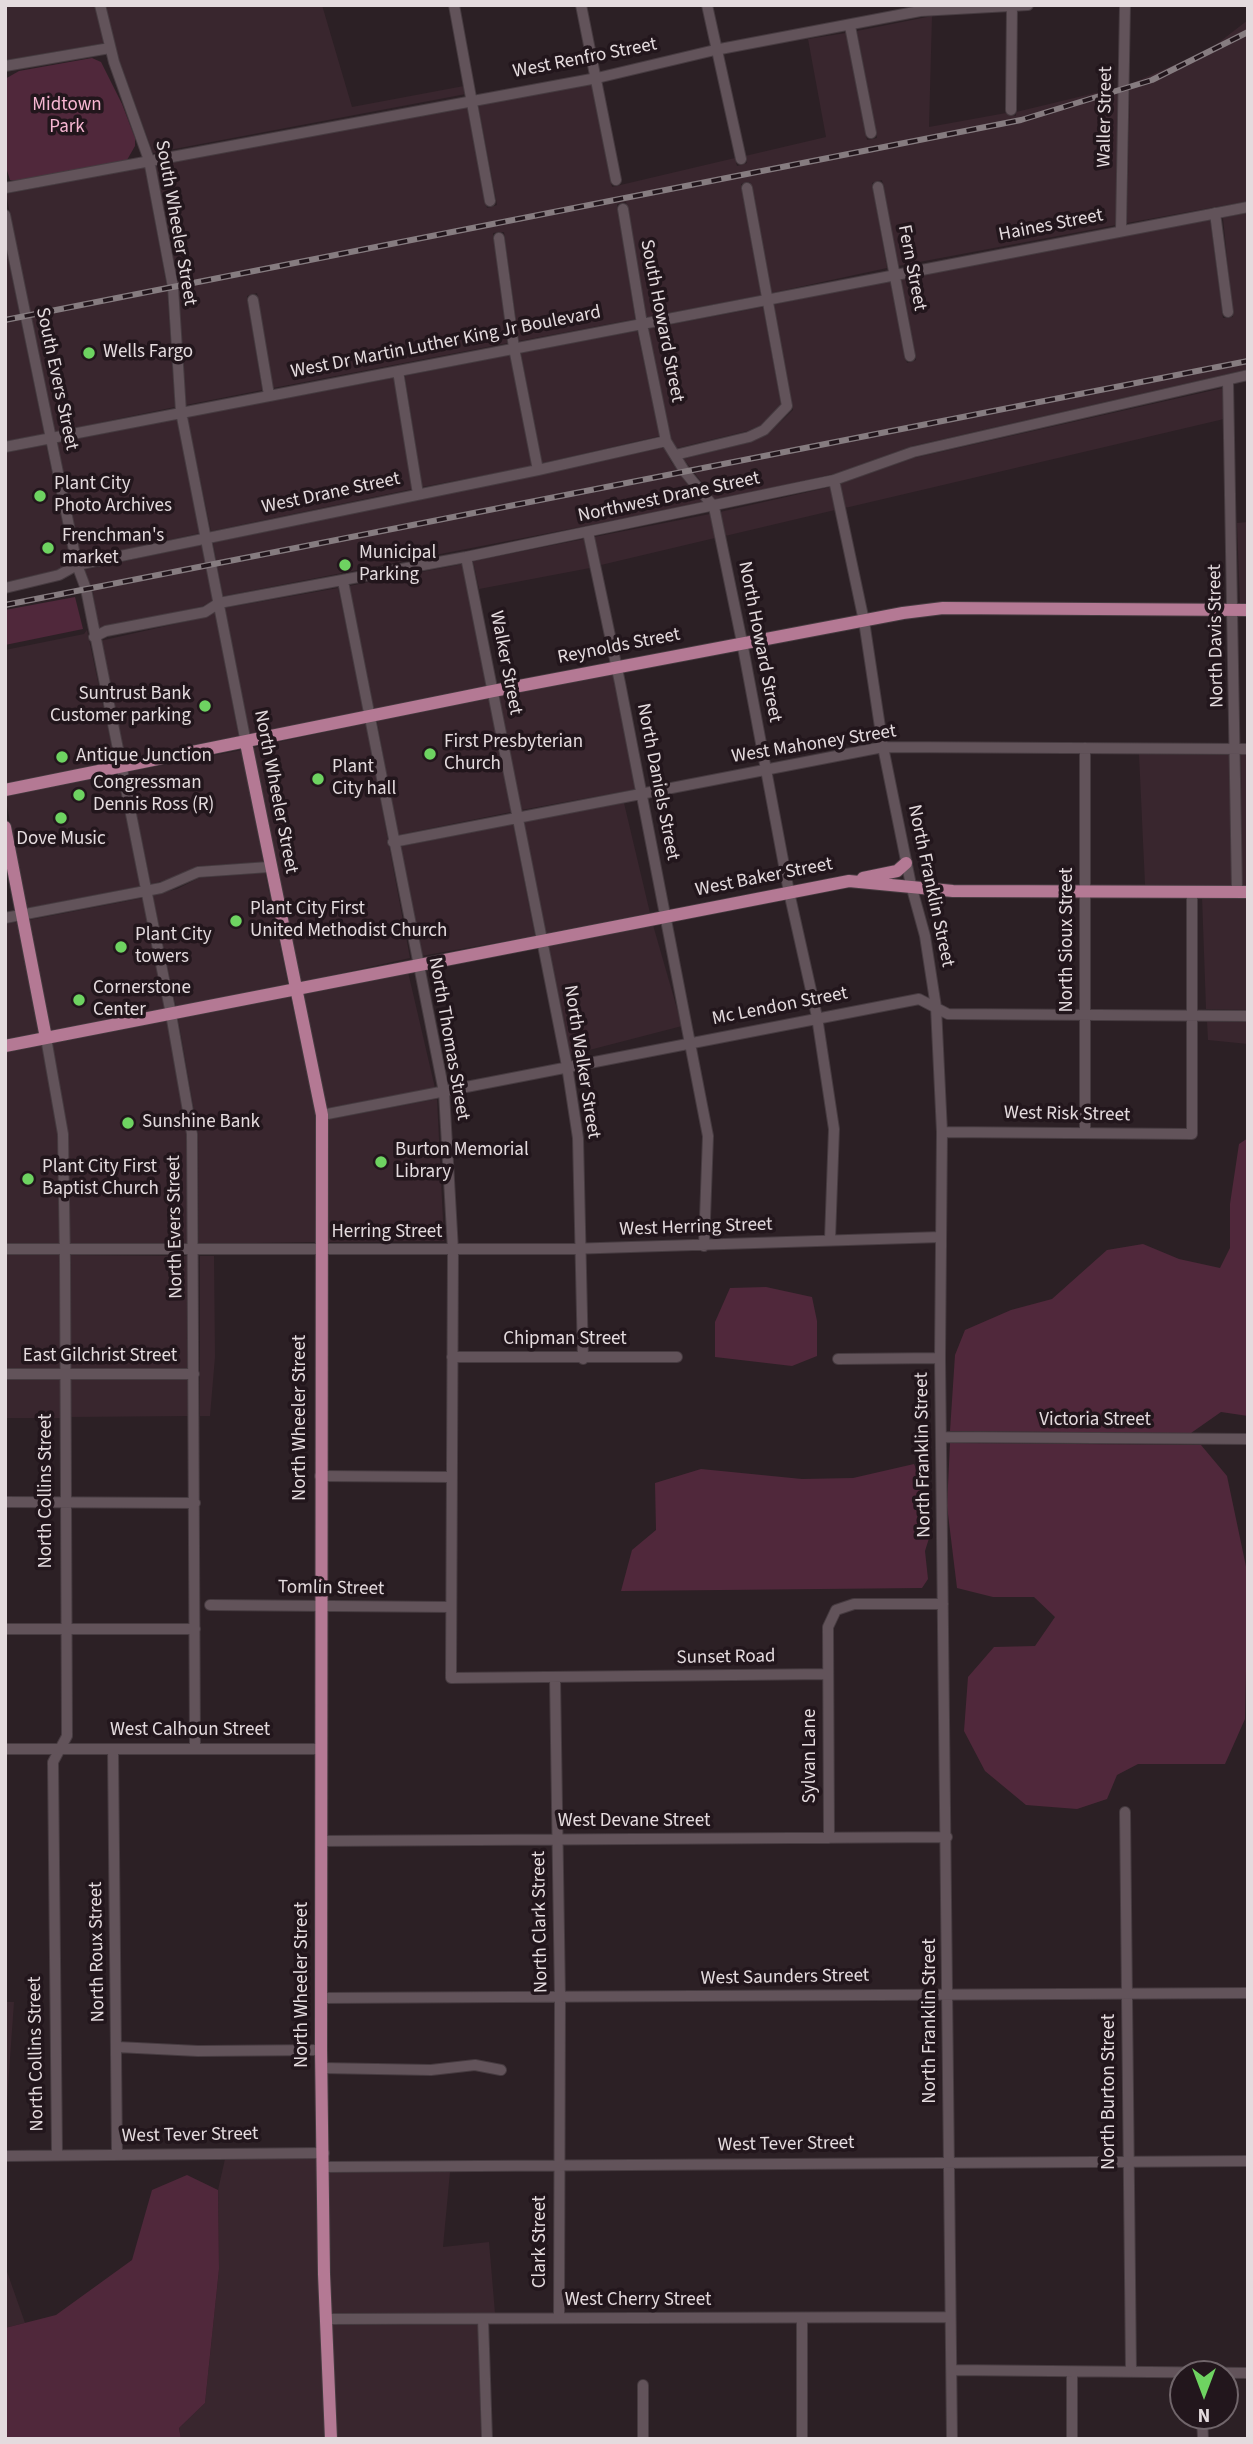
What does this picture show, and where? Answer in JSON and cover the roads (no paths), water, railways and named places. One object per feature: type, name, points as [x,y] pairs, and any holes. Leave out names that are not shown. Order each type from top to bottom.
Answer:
[{"type":"main road","name":"Reynolds Street","points":[[5,790],[742,642],[943,608],[1241,610]]},
{"type":"main road","name":"North Wheeler Street","points":[[246,743],[269,867],[322,1115],[319,1606],[323,1998],[321,2050],[331,2439]]},
{"type":"main road","name":"North Collins Street","points":[[5,827],[46,1038]]},
{"type":"main road","points":[[849,881],[897,871],[906,863]]},
{"type":"main road","name":"West Baker Street","points":[[5,1046],[849,881],[953,891],[1242,891]]},
{"type":"street","name":"South Wheeler Street","points":[[100,5],[110,47],[149,160],[173,287],[181,412]]},
{"type":"street","points":[[454,5],[490,201]]},
{"type":"street","points":[[582,5],[616,180]]},
{"type":"street","points":[[707,5],[741,159]]},
{"type":"street","name":"West Renfro Street","points":[[5,188],[472,99],[597,78],[715,50],[920,11],[1028,5]]},
{"type":"street","name":"Waller Street","points":[[1121,230],[1125,5]]},
{"type":"street","points":[[1011,110],[1012,6]]},
{"type":"street","points":[[850,26],[871,133]]},
{"type":"street","points":[[5,66],[110,47]]},
{"type":"street","name":"Fern Street","points":[[878,187],[910,356]]},
{"type":"street","points":[[675,455],[749,437],[764,430],[787,406],[747,188]]},
{"type":"street","points":[[1228,312],[1215,213],[1248,207]]},
{"type":"street","name":"South Howard Street","points":[[623,209],[642,324],[666,440],[714,507]]},
{"type":"street","name":"Haines Street","points":[[894,273],[1215,213]]},
{"type":"street","name":"South Evers Street","points":[[5,215],[77,565],[86,589]]},
{"type":"street","points":[[499,238],[514,348],[538,470]]},
{"type":"street","name":"West Dr Martin Luther King Jr Boulevard","points":[[5,447],[767,300],[894,273]]},
{"type":"street","points":[[253,300],[269,395]]},
{"type":"street","points":[[398,371],[418,494]]},
{"type":"street","name":"Northwest Drane Street","points":[[94,637],[106,631],[205,612],[219,603],[588,533],[834,480],[913,452],[1248,375]]},
{"type":"street","name":"North Davis Street","points":[[1228,380],[1241,610],[1242,891]]},
{"type":"street","name":"North Wheeler Street","points":[[181,412],[246,743]]},
{"type":"street","name":"West Drane Street","points":[[5,588],[59,575],[77,565],[538,470],[666,440]]},
{"type":"street","name":"North Franklin Street","points":[[834,480],[864,621],[883,747],[906,863],[925,936],[936,1007],[942,1132],[940,1358],[952,2439]]},
{"type":"street","name":"North Howard Street","points":[[714,507],[789,892],[817,1017],[834,1129],[830,1239]]},
{"type":"street","name":"North Daniels Street","points":[[588,533],[617,667],[708,1136],[704,1247]]},
{"type":"street","name":"Walker Street","points":[[466,557],[517,817]]},
{"type":"street","name":"North Thomas Street","points":[[343,581],[444,1092],[453,1250],[450,1477],[452,1678]]},
{"type":"street","name":"North Evers Street","points":[[86,589],[172,1014],[192,1134],[195,1749]]},
{"type":"street","name":"West Mahoney Street","points":[[393,842],[883,747],[1242,749]]},
{"type":"street","name":"North Sioux Street","points":[[1085,748],[1085,1132]]},
{"type":"street","name":"North Walker Street","points":[[517,817],[567,1066],[578,1138],[583,1359]]},
{"type":"street","points":[[5,918],[147,891],[176,884],[198,872],[269,867]]},
{"type":"street","points":[[1192,891],[1194,1015]]},
{"type":"street","name":"Mc Lendon Street","points":[[322,1115],[919,999],[948,1014],[1248,1016]]},
{"type":"street","name":"West Risk Street","points":[[942,1132],[1192,1134],[1194,1015]]},
{"type":"street","name":"North Collins Street","points":[[46,1038],[63,1134],[65,1249],[67,1736],[53,1762],[57,2155]]},
{"type":"street","name":"West Herring Street","points":[[453,1250],[704,1247],[830,1239],[941,1237]]},
{"type":"street","name":"Herring Street","points":[[5,1249],[453,1250]]},
{"type":"street","name":"Chipman Street","points":[[452,1357],[677,1357]]},
{"type":"street","points":[[838,1359],[940,1358]]},
{"type":"street","name":"East Gilchrist Street","points":[[5,1374],[194,1374]]},
{"type":"street","name":"Victoria Street","points":[[941,1437],[1248,1439]]},
{"type":"street","points":[[320,1476],[450,1477]]},
{"type":"street","points":[[5,1502],[195,1503]]},
{"type":"street","points":[[828,1674],[828,1627],[836,1610],[854,1604],[943,1604]]},
{"type":"street","name":"Tomlin Street","points":[[210,1605],[451,1607]]},
{"type":"street","points":[[5,1629],[195,1629]]},
{"type":"street","name":"Sunset Road","points":[[452,1678],[828,1674]]},
{"type":"street","name":"Sylvan Lane","points":[[828,1674],[829,1838]]},
{"type":"street","name":"North Clark Street","points":[[555,1678],[560,1998],[558,2165]]},
{"type":"street","name":"West Calhoun Street","points":[[5,1749],[320,1749]]},
{"type":"street","name":"North Roux Street","points":[[113,1749],[117,2155]]},
{"type":"street","name":"North Burton Street","points":[[1125,1812],[1131,2372]]},
{"type":"street","name":"West Devane Street","points":[[321,1841],[947,1837]]},
{"type":"street","name":"West Saunders Street","points":[[323,1998],[1248,1993]]},
{"type":"street","points":[[117,2047],[198,2051],[321,2050]]},
{"type":"street","points":[[322,2068],[431,2070],[475,2065],[501,2070]]},
{"type":"street","name":"West Tever Street","points":[[5,2156],[324,2152]]},
{"type":"street","name":"West Tever Street","points":[[324,2167],[1248,2161]]},
{"type":"street","name":"Clark Street","points":[[558,2165],[559,2318]]},
{"type":"street","name":"West Cherry Street","points":[[326,2319],[950,2317]]},
{"type":"street","points":[[483,2319],[487,2439]]},
{"type":"street","points":[[802,2319],[802,2439]]},
{"type":"street","points":[[952,2370],[1169,2373]]},
{"type":"street","points":[[1072,2372],[1072,2439]]},
{"type":"street","points":[[643,2385],[643,2439]]},
{"type":"railway","points":[[5,320],[1021,120],[1152,80],[1248,32]]},
{"type":"railway","points":[[5,605],[1248,361]]},
{"type":"place","name":"Wells Fargo","points":[[89,353]]},
{"type":"place","name":"Plant City Photo Archives","points":[[40,496]]},
{"type":"place","name":"Frenchman's market","points":[[48,548]]},
{"type":"place","name":"Municipal Parking","points":[[345,565]]},
{"type":"place","name":"Suntrust Bank Customer parking","points":[[205,706]]},
{"type":"place","name":"First Presbyterian Church","points":[[430,754]]},
{"type":"place","name":"Antique Junction","points":[[62,757]]},
{"type":"place","name":"Plant City hall","points":[[318,779]]},
{"type":"place","name":"Congressman Dennis Ross (R)","points":[[79,795]]},
{"type":"place","name":"Dove Music","points":[[61,818]]},
{"type":"place","name":"Plant City First United Methodist Church","points":[[236,921]]},
{"type":"place","name":"Plant City towers","points":[[121,947]]},
{"type":"place","name":"Cornerstone Center","points":[[79,1000]]},
{"type":"place","name":"Sunshine Bank","points":[[128,1123]]},
{"type":"place","name":"Burton Memorial Library","points":[[381,1162]]},
{"type":"place","name":"Plant City First Baptist Church","points":[[28,1179]]},
{"type":"park label","name":"Midtown Park","points":[[67,117]]}]
